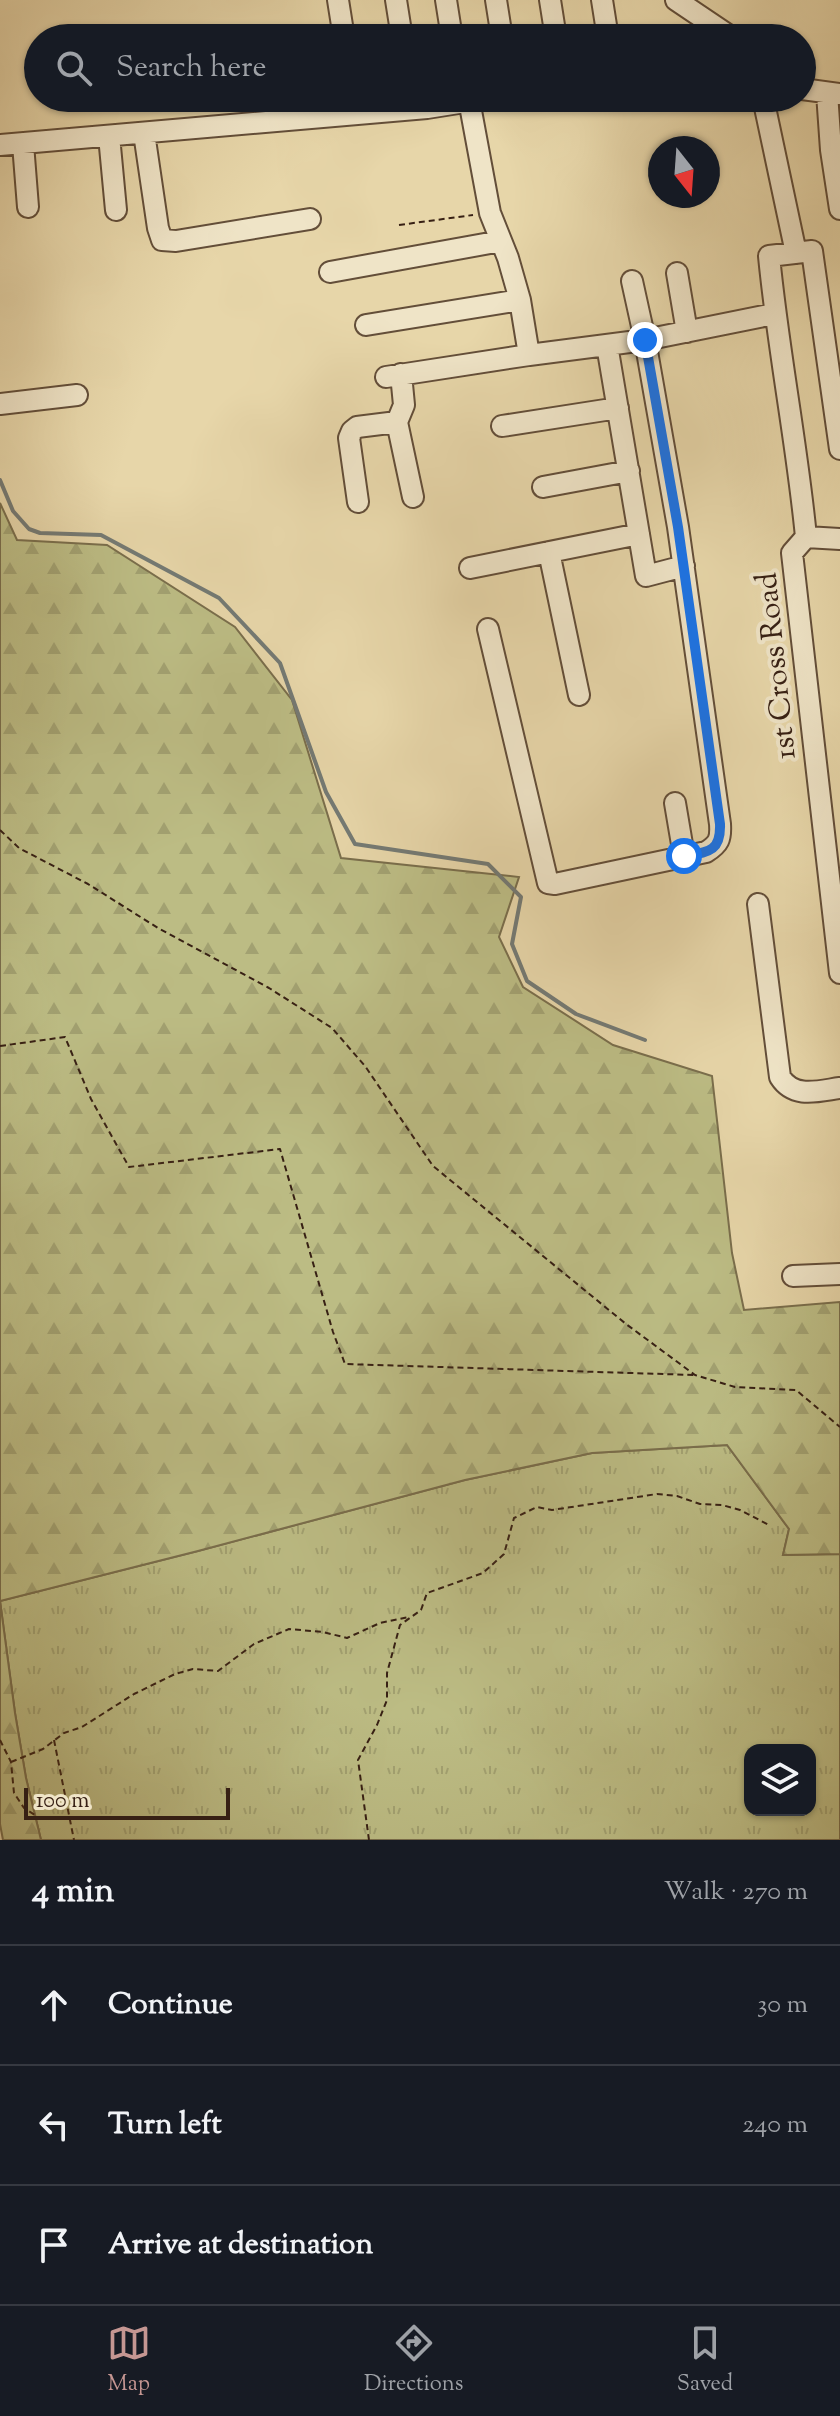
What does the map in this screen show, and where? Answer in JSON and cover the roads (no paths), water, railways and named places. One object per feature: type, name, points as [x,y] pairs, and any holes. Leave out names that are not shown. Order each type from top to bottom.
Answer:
[{"type":"street","points":[[338,0],[342,24]]},
{"type":"street","points":[[396,0],[400,24]]},
{"type":"street","points":[[446,0],[450,24]]},
{"type":"street","points":[[496,0],[500,24]]},
{"type":"street","points":[[550,0],[554,24]]},
{"type":"street","points":[[602,0],[606,24]]},
{"type":"street","points":[[676,0],[712,24]]},
{"type":"street","points":[[834,94],[840,209]]},
{"type":"street","points":[[0,145],[144,133],[308,112]]},
{"type":"street","points":[[467,112],[490,213],[520,300],[529,355]]},
{"type":"street","points":[[766,112],[796,253],[812,251],[836,390],[840,446]]},
{"type":"street","points":[[144,133],[162,240],[176,241],[310,219]]},
{"type":"street","points":[[109,136],[116,210]]},
{"type":"street","points":[[23,144],[28,207]]},
{"type":"street","points":[[330,272],[501,241]]},
{"type":"street","name":"1st Cross Road","points":[[796,253],[769,256],[774,314],[799,470],[806,537],[792,553],[830,800],[840,973]]},
{"type":"street","points":[[677,273],[687,332]]},
{"type":"street","points":[[488,629],[548,883],[706,852],[718,845],[721,836],[684,566],[632,281]]},
{"type":"street","points":[[366,325],[520,300]]},
{"type":"street","points":[[413,497],[397,422],[404,405],[393,376],[645,340],[774,314]]},
{"type":"street","points":[[607,345],[646,576],[684,566]]},
{"type":"street","points":[[0,404],[77,395]]},
{"type":"street","points":[[502,426],[618,408]]},
{"type":"street","points":[[358,502],[349,438],[352,431],[357,427],[397,422]]},
{"type":"street","points":[[543,487],[629,471]]},
{"type":"street","points":[[470,568],[639,534]]},
{"type":"street","points":[[806,537],[840,539]]},
{"type":"street","points":[[549,552],[579,695]]},
{"type":"street","points":[[675,803],[684,856]]},
{"type":"street","points":[[758,904],[780,1077],[794,1091],[840,1088]]},
{"type":"street","points":[[793,1276],[840,1274]]},
{"type":"waterway","points":[[0,480],[13,511],[29,529],[40,533],[101,535],[219,598],[280,663],[326,792],[355,844],[488,864],[521,897],[512,944],[527,981],[576,1014],[645,1040]]}]
